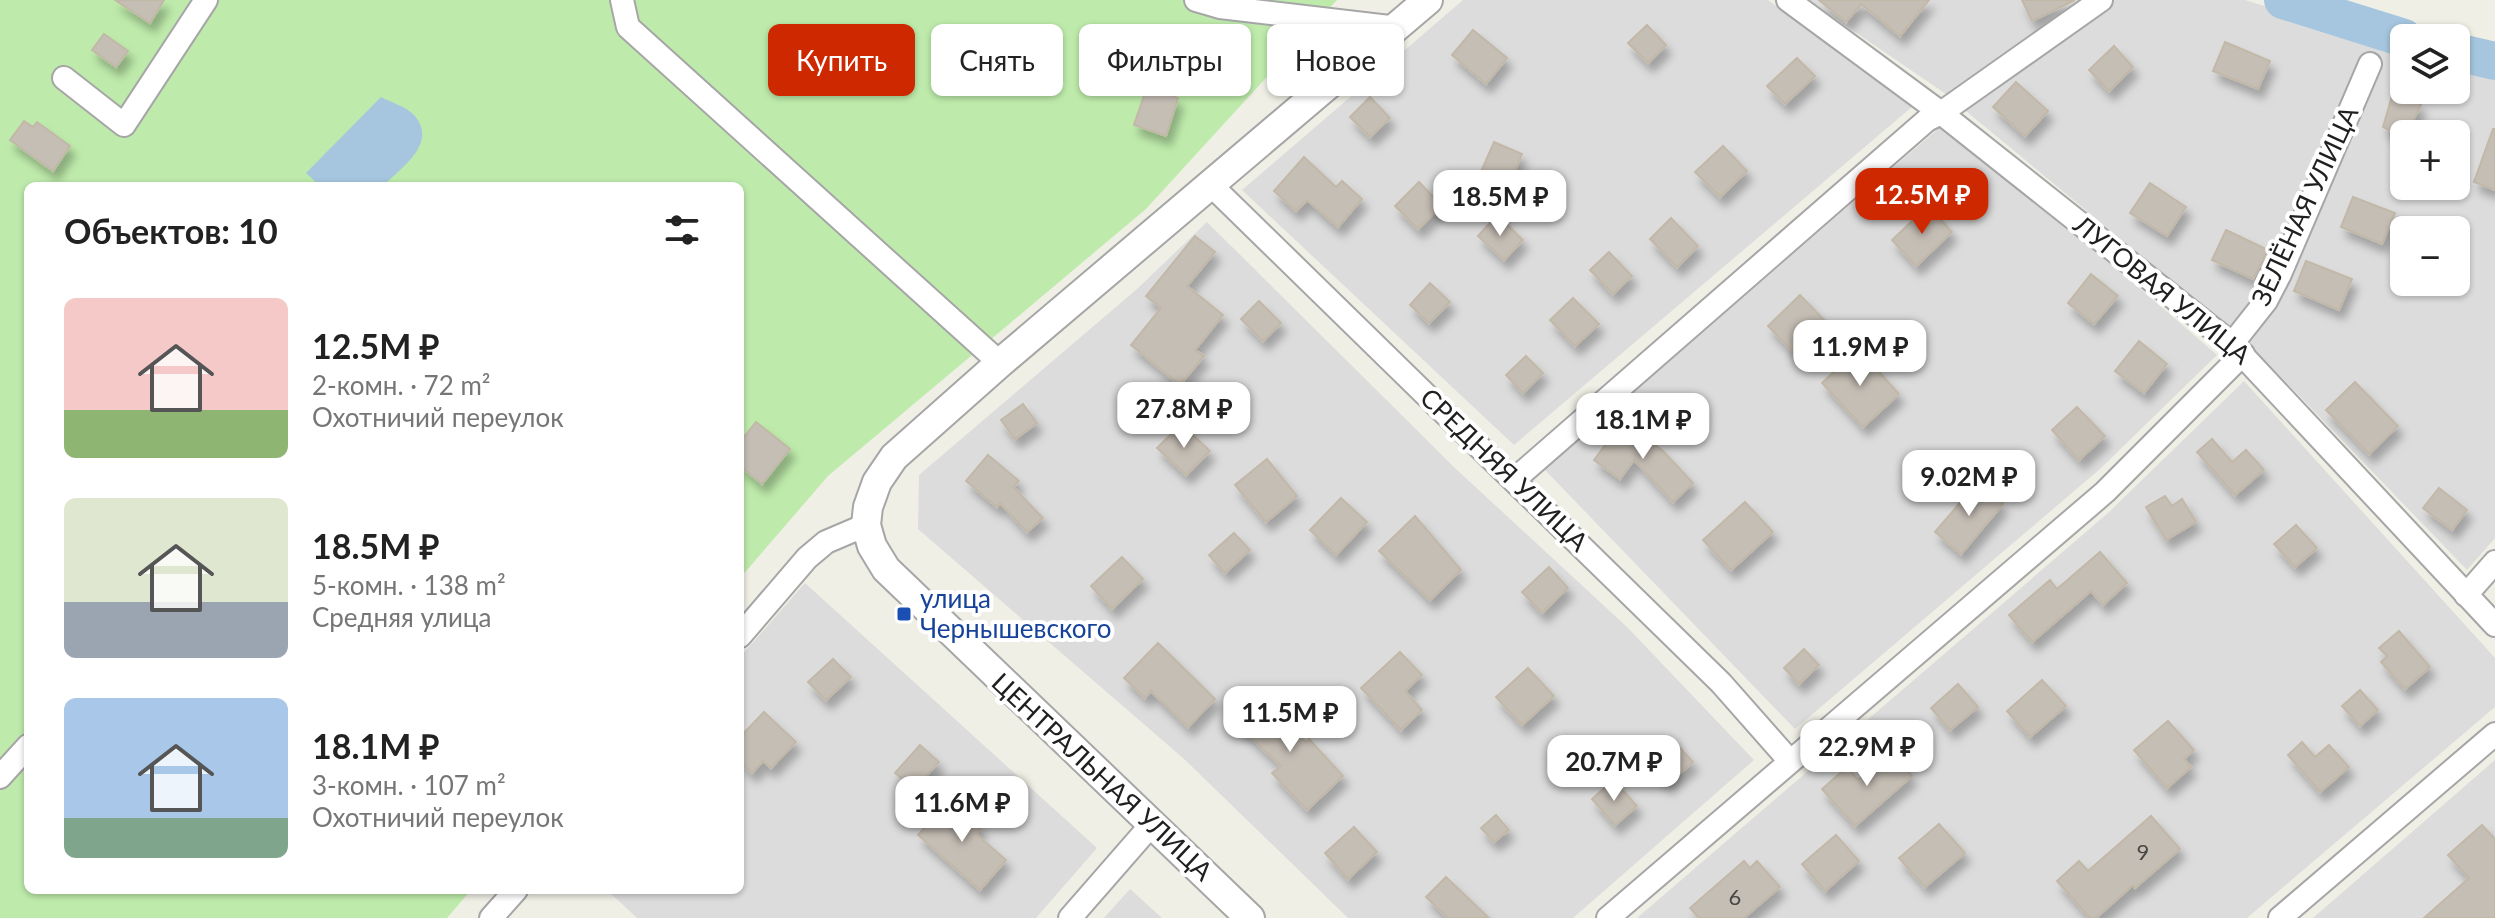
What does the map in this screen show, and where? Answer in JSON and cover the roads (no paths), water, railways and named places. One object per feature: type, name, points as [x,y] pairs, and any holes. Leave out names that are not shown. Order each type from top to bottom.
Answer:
[{"type":"street","points":[[64,78],[124,125],[206,0]]},
{"type":"street","points":[[622,0],[628,27],[1000,363]]},
{"type":"street","points":[[1196,0],[1220,7],[1374,24]]},
{"type":"street","points":[[1402,24],[1428,0]]},
{"type":"street","name":"ЛУГОВАЯ УЛИЦА","points":[[1788,0],[1941,113],[2238,349],[2495,625]]},
{"type":"street","points":[[1515,479],[1927,120],[2101,0]]},
{"type":"street","name":"ЗЕЛЁНАЯ УЛИЦА","points":[[1608,918],[2105,492],[2238,349],[2280,274],[2370,64]]},
{"type":"street","points":[[744,631],[816,550],[826,542],[866,525],[868,507],[877,482],[894,457],[1000,363],[1318,96]]},
{"type":"street","name":"СРЕДНЯЯ УЛИЦА","points":[[1212,186],[1721,683],[1789,760]]},
{"type":"street","name":"ЦЕНТРАЛЬНАЯ УЛИЦА","points":[[866,525],[876,554],[905,589],[1250,918]]},
{"type":"street","points":[[2466,595],[2495,562]]},
{"type":"street","points":[[2280,918],[2495,734]]},
{"type":"street","points":[[0,777],[24,750]]},
{"type":"street","points":[[1070,918],[1152,824]]},
{"type":"street","points":[[491,918],[512,894]]},
{"type":"water","points":[[381,97],[411,112],[421,125],[420,145],[415,154],[387,182],[316,182],[306,173]]},
{"type":"waterway","points":[[2283,0],[2390,34]]},
{"type":"waterway","points":[[2470,55],[2495,61]]},
{"type":"place","name":"улица Чернышевского","points":[[904,614]]}]
